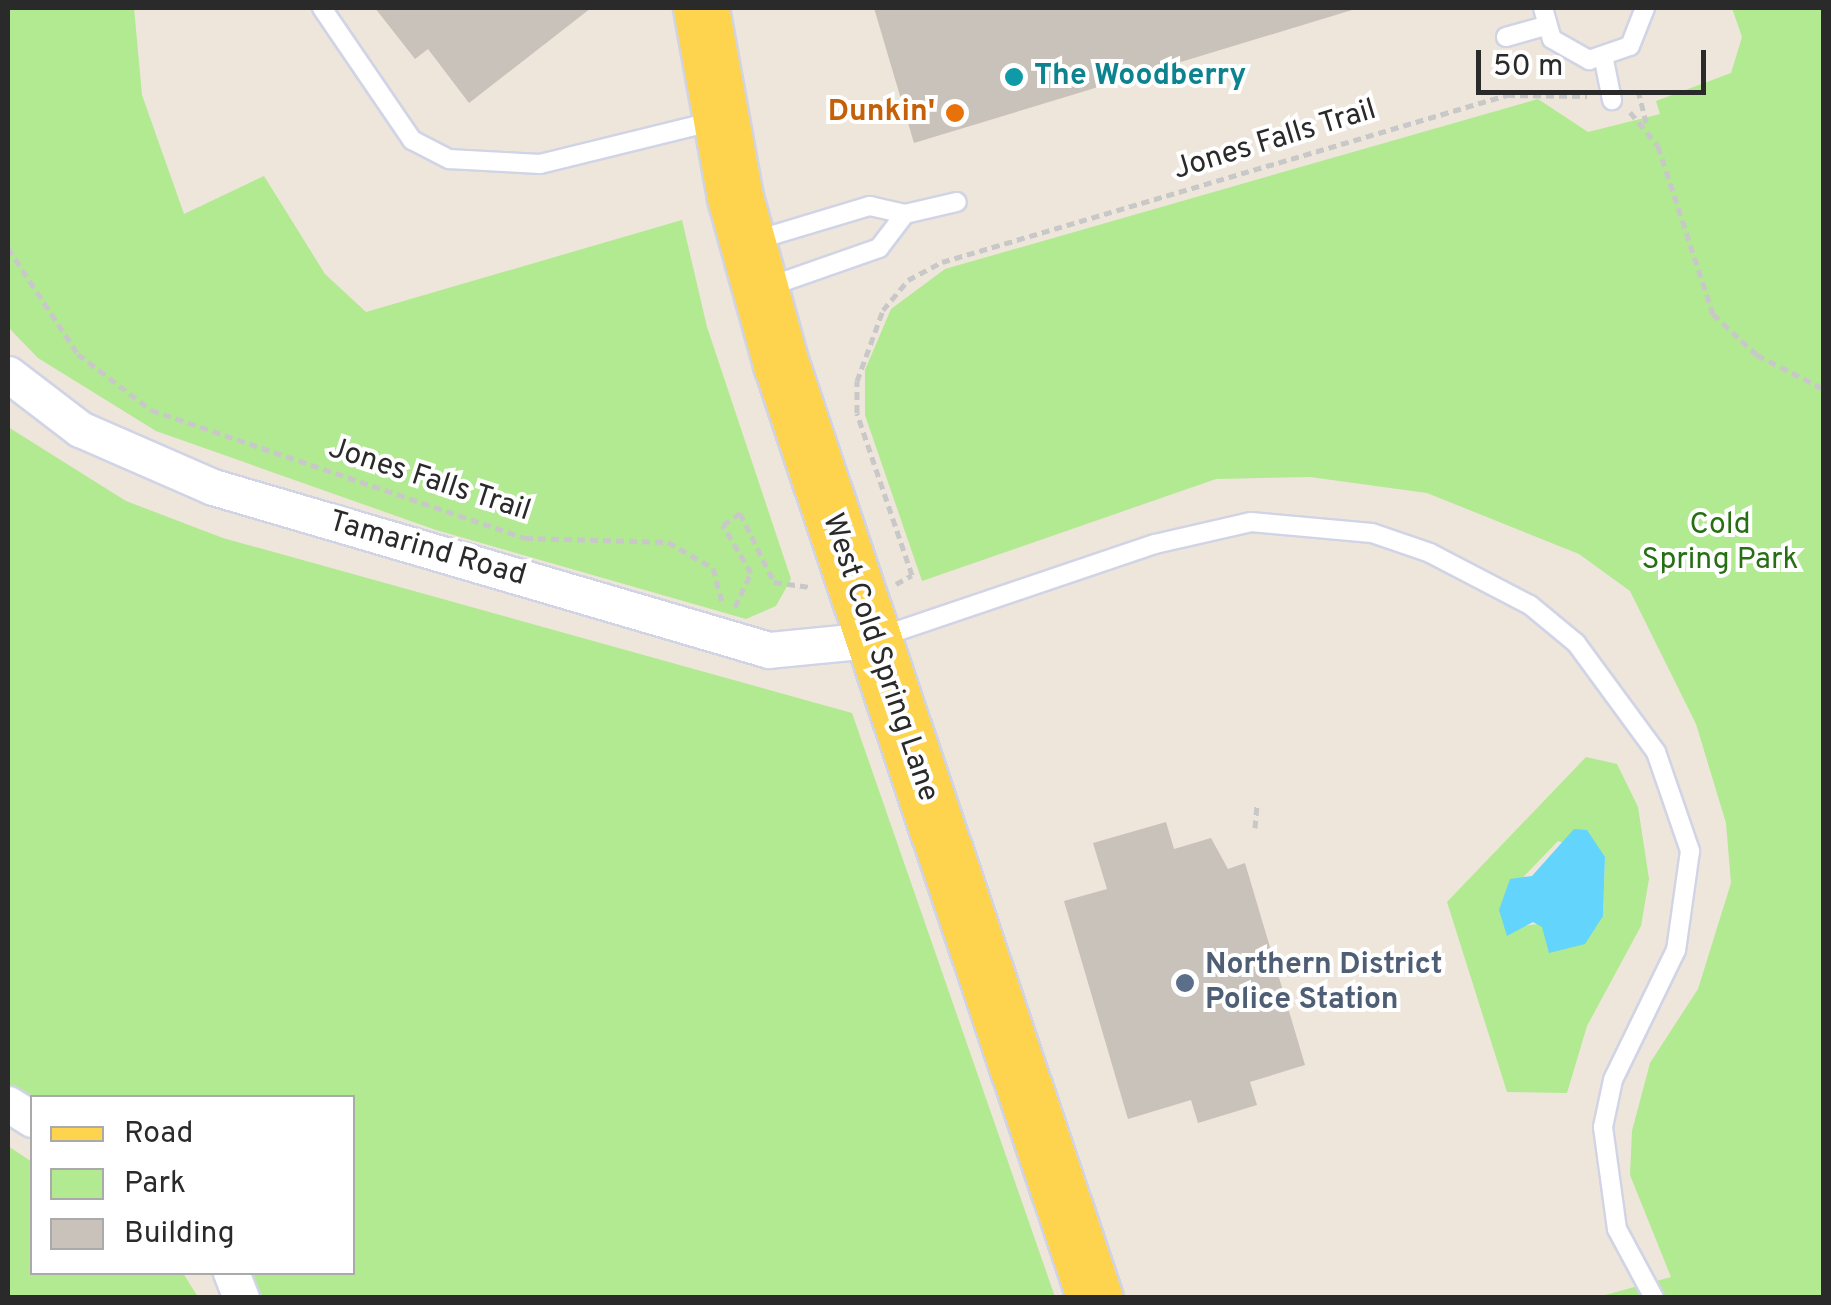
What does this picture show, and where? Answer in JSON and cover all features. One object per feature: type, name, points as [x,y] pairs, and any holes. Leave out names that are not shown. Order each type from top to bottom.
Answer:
[{"type":"main road","name":"West Cold Spring Lane","points":[[701,8],[720,120],[754,266],[870,640],[1094,1298]]},
{"type":"street","name":"Tamarind Road","points":[[8,374],[80,429],[214,487],[769,650],[870,640]]},
{"type":"street","points":[[8,1104],[30,1119]]},
{"type":"lane","points":[[322,8],[412,140],[449,159],[540,164],[720,120]]},
{"type":"lane","points":[[1506,37],[1544,17],[1574,57],[1604,60],[1630,46],[1645,8]]},
{"type":"lane","points":[[1604,60],[1614,98]]},
{"type":"lane","points":[[754,266],[870,206],[905,214],[957,202]]},
{"type":"lane","points":[[754,266],[880,248],[905,214]]},
{"type":"lane","points":[[870,640],[1155,544],[1252,522],[1372,533],[1430,553],[1530,605],[1576,643],[1656,752],[1690,851],[1676,950],[1624,1052],[1604,1127],[1617,1229],[1654,1298]]},
{"type":"path","points":[[1646,126],[1614,98],[1636,84],[1646,126],[1713,314],[1757,355],[1824,389]]},
{"type":"path","name":"Jones Falls Trail","points":[[909,583],[858,413],[857,380],[883,310],[908,280],[942,262],[1507,95],[1614,98]]},
{"type":"path","name":"Jones Falls Trail","points":[[8,248],[78,354],[125,394],[184,425],[525,538],[668,542],[713,568],[721,600],[735,608],[751,573],[723,526],[740,513],[774,582],[792,587]]},
{"type":"path","points":[[1255,828],[1257,805]]},
{"type":"green space","points":[[8,8],[134,8],[142,95],[184,214],[264,176],[325,274],[366,312],[682,220],[707,327],[791,579],[776,606],[746,619],[436,530],[156,431],[38,358],[8,327]]},
{"type":"green space","name":"Cold Spring Park","points":[[1732,8],[1823,8],[1823,1297],[1598,1297],[1671,1277],[1630,1175],[1632,1131],[1650,1063],[1698,989],[1731,883],[1726,823],[1696,724],[1630,591],[1579,554],[1427,493],[1310,477],[1216,479],[922,581],[865,415],[865,370],[891,309],[945,269],[1538,99],[1588,132],[1660,114],[1656,101],[1731,73],[1742,37]]},
{"type":"green space","points":[[8,427],[126,501],[223,538],[852,713],[1055,1297],[256,1297],[246,1275],[355,1275],[355,1095],[30,1095],[30,1102],[8,1087]]},
{"type":"green space","points":[[1586,757],[1617,764],[1638,807],[1649,879],[1641,926],[1587,1026],[1567,1093],[1507,1092],[1447,902]],"holes":[[[1558,841],[1605,857],[1603,916],[1522,926],[1504,897]]]},
{"type":"green space","points":[[8,1146],[30,1161],[30,1275],[184,1275],[198,1297],[8,1297]]},
{"type":"water","points":[[1574,829],[1587,830],[1605,857],[1603,916],[1585,944],[1549,953],[1542,927],[1533,922],[1507,936],[1499,910],[1510,879],[1532,876]]},
{"type":"building","points":[[375,8],[591,8],[469,103],[428,49],[415,59]]},
{"type":"building","name":"The Woodberry","points":[[874,8],[1351,8],[1352,10],[914,143]]},
{"type":"building","name":"Northern District Police Station","points":[[1166,822],[1174,849],[1211,838],[1228,869],[1245,863],[1305,1065],[1250,1082],[1257,1105],[1198,1123],[1191,1100],[1128,1119],[1064,901],[1107,889],[1093,843]]},
{"type":"place","name":"The Woodberry","points":[[1014,77]]},
{"type":"place","name":"Dunkin'","points":[[955,113]]},
{"type":"place","name":"Northern District Police Station","points":[[1185,983]]}]
